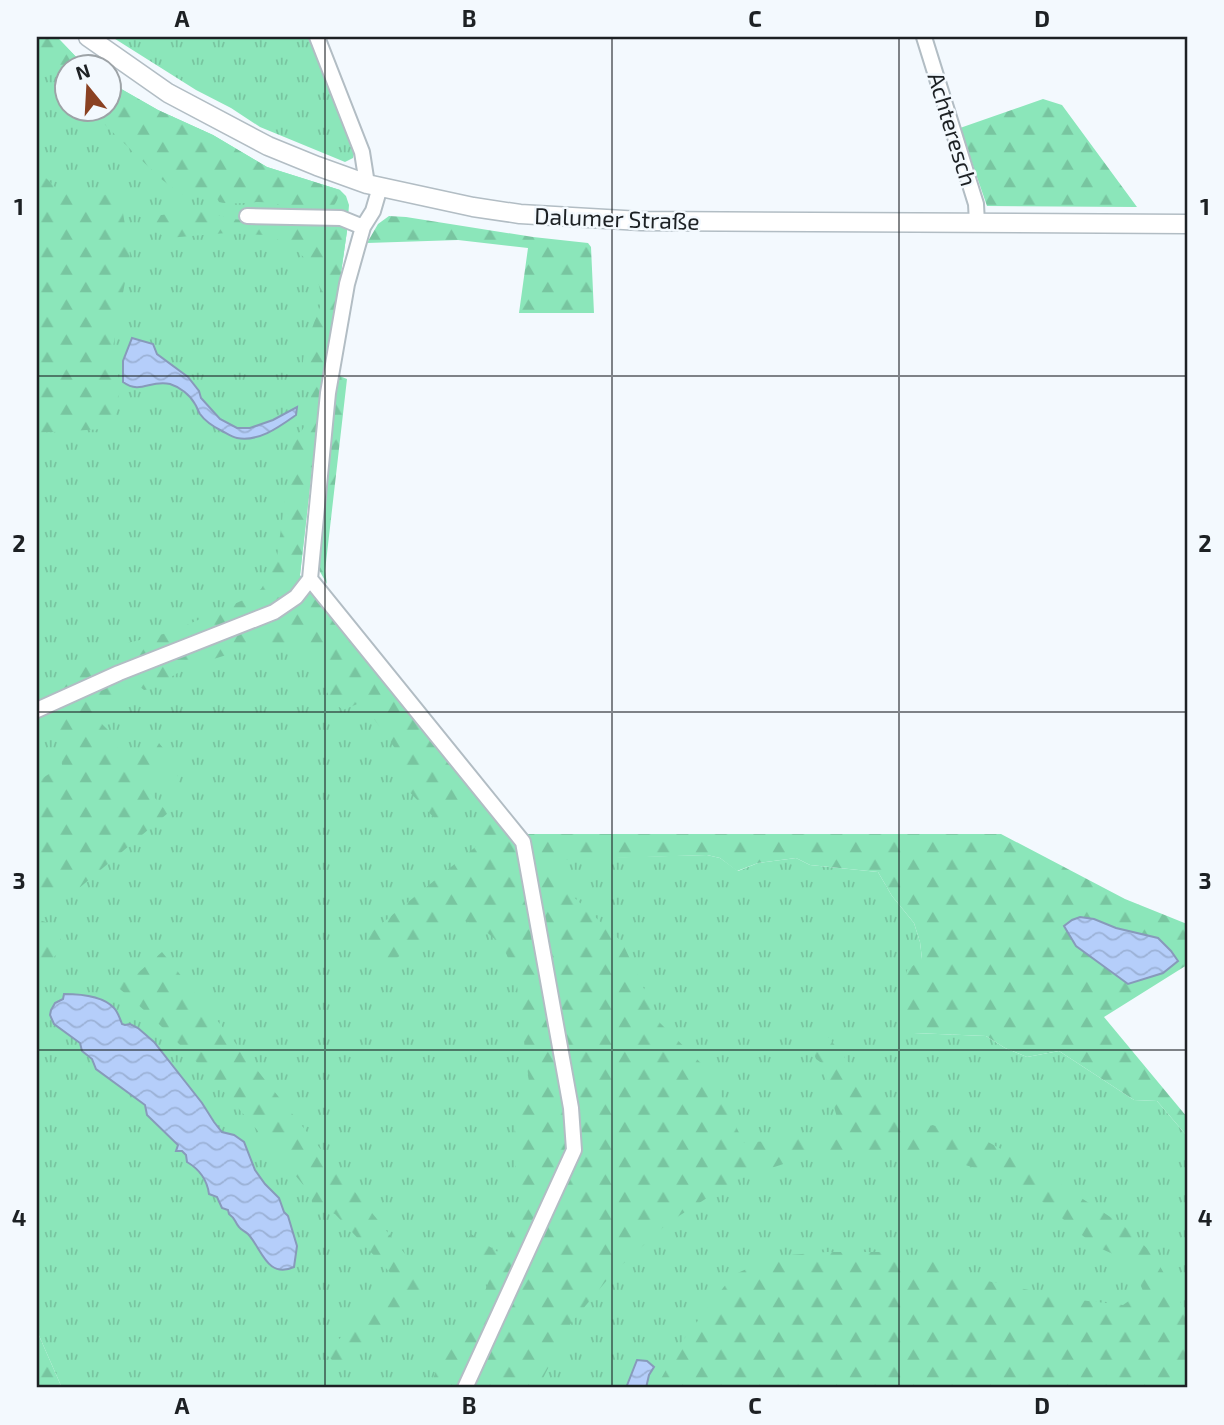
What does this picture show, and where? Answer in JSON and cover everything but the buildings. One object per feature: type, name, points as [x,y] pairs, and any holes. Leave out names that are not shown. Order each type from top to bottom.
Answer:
[{"type":"main road","name":"Dalumer Straße","points":[[88,37],[168,93],[268,146],[373,186],[473,207],[520,214],[665,221],[1187,224]]},
{"type":"street","points":[[37,710],[119,673],[274,612],[296,597],[310,579],[328,393],[346,284],[363,227],[373,211],[373,186],[317,37]]},
{"type":"street","name":"Achteresch","points":[[924,37],[976,204],[977,223]]},
{"type":"street","points":[[247,216],[341,218],[363,227]]},
{"type":"street","points":[[310,579],[523,842],[571,1108],[574,1150],[465,1388]]},
{"type":"green space","points":[[37,37],[57,37],[71,52],[52,52],[52,122],[122,122],[122,89],[158,110],[213,135],[267,167],[340,190],[346,196],[349,205],[347,231],[322,379],[300,575],[490,813],[518,845],[554,859],[707,855],[720,858],[738,871],[758,863],[796,858],[810,865],[878,872],[892,896],[914,923],[920,942],[922,959],[914,1033],[986,1036],[1027,1057],[1059,1051],[1134,1100],[1157,1101],[1187,1136],[1187,1388],[62,1388],[37,1331]]},
{"type":"green space","points":[[37,37],[57,37],[71,52],[52,52],[52,68],[37,64]]},
{"type":"green space","points":[[112,37],[310,37],[354,154],[353,158],[345,162],[260,127]]},
{"type":"green space","points":[[122,89],[158,110],[213,135],[267,167],[340,190],[332,207],[308,210],[263,202],[225,203],[219,202],[215,195],[185,195],[160,178],[102,122],[122,122]]},
{"type":"green space","points":[[1043,99],[1062,105],[1137,207],[987,206],[960,128]]},
{"type":"green space","points":[[37,169],[62,194],[120,195],[130,255],[111,358],[121,383],[115,419],[103,429],[37,433]]},
{"type":"green space","points":[[196,207],[209,209],[231,219],[342,227],[347,231],[322,379],[300,575],[278,600],[247,618],[122,666],[124,644],[171,632],[250,597],[261,589],[276,564],[293,444],[308,421],[311,396],[304,380],[303,361],[306,344],[320,307],[320,290],[315,268],[290,244],[264,235],[226,233],[168,238],[152,230],[147,221],[148,217]]},
{"type":"green space","points":[[389,216],[588,243],[591,247],[594,313],[519,313],[528,248],[458,240],[367,243],[378,224]]},
{"type":"green space","points":[[337,375],[347,379],[325,571],[327,584],[317,561]]},
{"type":"green space","points":[[309,588],[479,799],[440,824],[401,783],[399,754],[362,702],[343,710],[331,700],[323,684],[327,673],[314,658],[293,646],[265,643],[188,667],[150,689],[144,690],[125,675]]},
{"type":"green space","points":[[94,663],[112,666],[120,686],[122,697],[101,723],[114,736],[123,763],[152,742],[159,743],[174,764],[179,789],[173,792],[169,789],[170,780],[165,771],[156,771],[142,783],[168,813],[78,889],[43,903],[37,895],[37,782],[62,765],[57,722],[37,728],[37,689]]},
{"type":"green space","points":[[490,813],[518,845],[525,834],[1001,834],[1125,899],[1187,924],[1187,965],[1104,1017],[1187,1117],[1187,1136],[1157,1101],[1134,1100],[1059,1051],[1027,1057],[986,1036],[914,1033],[903,1013],[903,991],[907,970],[922,959],[920,942],[914,923],[892,896],[878,872],[810,865],[796,858],[758,863],[737,871],[720,858],[707,855],[555,860],[564,888],[622,942],[660,1023],[709,1071],[744,1143],[809,1137],[843,1140],[823,1064],[816,1059],[807,1035],[816,1031],[824,1034],[897,1123],[939,1126],[988,1142],[1034,1167],[1124,1226],[1153,1254],[1187,1314],[1187,1388],[656,1388],[680,1344],[733,1275],[776,1256],[827,1252],[885,1252],[931,1260],[978,1279],[1071,1299],[1123,1305],[1143,1291],[1131,1262],[1095,1246],[1044,1203],[1001,1177],[930,1153],[875,1151],[808,1156],[735,1180],[668,1223],[613,1273],[571,1323],[538,1388],[430,1388],[441,1356],[440,1334],[449,1327],[456,1342],[469,1331],[492,1301],[484,1294],[491,1274],[464,1243],[471,1234],[499,1253],[525,1207],[516,1182],[514,1115],[529,1082],[516,977],[503,946],[483,929],[452,916],[389,964],[371,960],[367,948],[369,934],[484,840],[475,821]],"holes":[[[1094,919],[1116,928],[1158,938],[1095,959],[1076,946]]]},
{"type":"green space","points":[[37,919],[57,929],[61,943],[61,950],[50,961],[38,966],[37,966]]},
{"type":"green space","points":[[162,952],[426,1280],[429,1295],[338,1366],[325,1353],[398,1281],[335,1214],[313,1207],[310,1193],[217,1084],[168,1033],[115,985],[131,979]]},
{"type":"green space","points":[[37,1331],[62,1388],[37,1388]]},
{"type":"water","points":[[132,338],[153,344],[157,354],[188,377],[201,398],[220,419],[237,428],[250,428],[273,420],[297,407],[296,415],[261,436],[245,439],[231,436],[204,419],[196,405],[177,387],[157,383],[135,387],[123,382],[123,361]]},
{"type":"water","points":[[1080,917],[1158,938],[1178,961],[1163,973],[1128,984],[1076,946],[1064,926]]},
{"type":"water","points":[[64,994],[90,996],[114,1008],[122,1024],[138,1028],[154,1042],[222,1132],[234,1135],[244,1142],[255,1170],[279,1198],[288,1216],[297,1246],[294,1267],[277,1269],[266,1261],[253,1240],[240,1228],[228,1210],[222,1208],[217,1197],[209,1194],[204,1179],[199,1171],[187,1162],[186,1155],[182,1151],[176,1151],[178,1145],[147,1115],[145,1105],[96,1069],[92,1059],[82,1051],[80,1043],[54,1024],[51,1010],[55,1003],[63,999]]},
{"type":"water","points":[[637,1360],[647,1361],[654,1367],[646,1388],[626,1388]]}]
